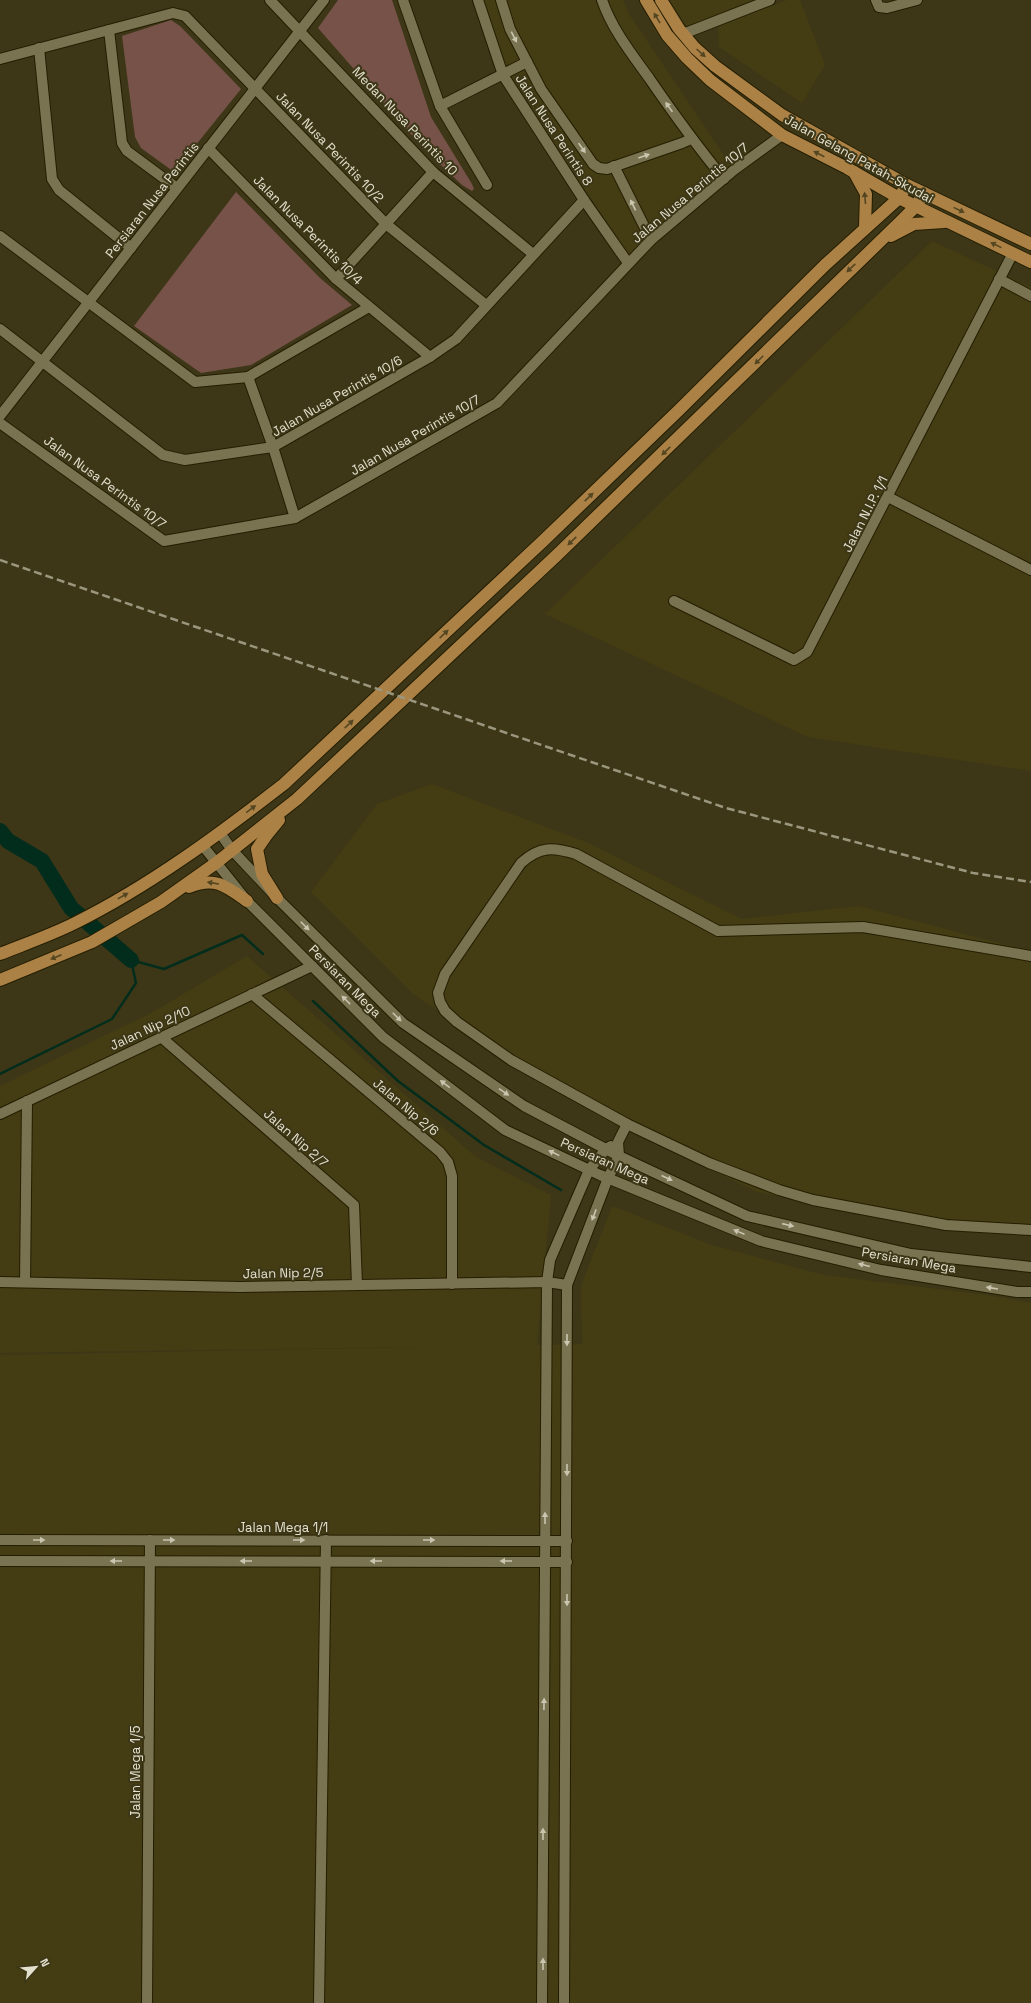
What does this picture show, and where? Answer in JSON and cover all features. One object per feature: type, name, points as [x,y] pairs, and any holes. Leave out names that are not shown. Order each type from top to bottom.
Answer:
[{"type":"main road","name":"Jalan Gelang Patah-Skudai","points":[[646,0],[667,35],[687,58],[710,80],[782,135],[854,171],[899,198],[1031,262]]},
{"type":"main road","name":"Jalan Gelang Patah-Skudai","points":[[661,0],[683,34],[716,66],[782,115],[907,185],[1031,244]]},
{"type":"main road","points":[[854,171],[866,194],[865,227]]},
{"type":"main road","points":[[0,954],[89,916],[149,882],[220,833],[284,784],[673,416],[865,227],[899,198],[907,185]]},
{"type":"main road","points":[[161,902],[216,863],[297,799],[568,544],[880,242],[916,206],[924,193]]},
{"type":"main road","points":[[880,242],[914,224],[947,222]]},
{"type":"main road","points":[[278,898],[262,874],[257,849],[297,799]]},
{"type":"main road","points":[[0,980],[92,942],[161,902],[190,887],[205,882],[217,883],[226,886],[247,901]]},
{"type":"street","name":"Medan Nusa Perintis 10","points":[[270,0],[433,172],[534,254]]},
{"type":"street","name":"Persiaran Nusa Perintis","points":[[0,416],[324,0]]},
{"type":"street","points":[[403,0],[440,106],[487,185]]},
{"type":"street","name":"Jalan Nusa Perintis 8","points":[[478,0],[503,75],[584,200],[628,263]]},
{"type":"street","points":[[501,0],[510,29],[541,89],[593,164],[599,168],[611,168],[691,139]]},
{"type":"street","points":[[602,0],[609,19],[620,37],[691,139],[724,179]]},
{"type":"street","points":[[683,34],[770,0]]},
{"type":"street","points":[[877,4],[887,8],[917,0]]},
{"type":"street","name":"Jalan Nusa Perintis 10/2","points":[[0,59],[173,13],[185,16],[386,224],[486,305]]},
{"type":"street","points":[[109,30],[122,143],[127,151],[177,188]]},
{"type":"street","points":[[39,48],[52,179],[59,190],[131,248]]},
{"type":"street","points":[[440,106],[527,62]]},
{"type":"street","name":"Jalan Nusa Perintis 10/7","points":[[0,423],[164,541],[295,518],[497,403],[650,240],[724,179],[782,135]]},
{"type":"street","name":"Jalan Nusa Perintis 10/4","points":[[208,148],[336,279],[430,357]]},
{"type":"street","points":[[611,168],[650,240]]},
{"type":"street","points":[[336,279],[433,172]]},
{"type":"street","name":"Jalan Nusa Perintis 10/6","points":[[0,329],[163,455],[185,460],[273,447],[430,357],[456,339],[584,200]]},
{"type":"street","points":[[0,236],[195,382],[248,377],[369,306]]},
{"type":"street","name":"Jalan N.I.P. 1/1","points":[[674,601],[794,660],[807,652],[1013,254]]},
{"type":"street","points":[[999,279],[1031,296]]},
{"type":"street","points":[[248,377],[273,447],[295,518]]},
{"type":"street","points":[[888,497],[1031,570]]},
{"type":"street","name":"Persiaran Mega","points":[[220,833],[232,850],[278,898],[403,1023],[524,1106],[619,1156],[747,1216],[912,1254],[1031,1268]]},
{"type":"street","name":"Persiaran Mega","points":[[202,846],[247,901],[384,1037],[505,1130],[589,1170],[761,1241],[881,1270],[1017,1292],[1031,1292]]},
{"type":"street","points":[[1031,956],[863,927],[718,931],[576,854],[557,848],[545,849],[530,855],[521,863],[445,974],[440,983],[438,993],[440,1002],[445,1011],[457,1022],[511,1060],[628,1124],[709,1163],[779,1190],[813,1200],[946,1225],[1031,1230]]},
{"type":"street","name":"Jalan Nip 2/10","points":[[0,1114],[312,966]]},
{"type":"street","name":"Jalan Nip 2/6","points":[[252,994],[440,1152],[448,1162],[452,1176],[452,1284]]},
{"type":"street","name":"Jalan Nip 2/7","points":[[161,1037],[354,1205],[357,1285]]},
{"type":"street","points":[[25,1282],[27,1101]]},
{"type":"street","points":[[542,2003],[547,1282],[550,1260],[589,1170],[606,1149],[618,1142],[628,1124]]},
{"type":"street","points":[[564,2003],[567,1285],[608,1178],[619,1156],[618,1142]]},
{"type":"street","name":"Jalan Nip 2/5","points":[[0,1282],[240,1287],[547,1282],[567,1285]]},
{"type":"street","name":"Jalan Mega 1/1","points":[[0,1540],[566,1541]]},
{"type":"street","name":"Jalan Mega 1/5","points":[[147,2003],[150,1540]]},
{"type":"street","points":[[319,2003],[326,1540]]},
{"type":"street","points":[[0,1561],[567,1562]]},
{"type":"shaded area","points":[[338,0],[392,0],[431,117],[472,184],[474,189],[472,191],[462,185],[422,147],[318,28]]},
{"type":"shaded area","points":[[482,0],[623,0],[629,14],[734,170],[632,260],[507,73]]},
{"type":"shaded area","points":[[669,0],[770,0],[690,31]]},
{"type":"shaded area","points":[[787,0],[800,0],[825,65],[802,103],[719,47],[718,26]]},
{"type":"shaded area","points":[[171,20],[180,26],[241,89],[174,172],[141,148],[135,137],[122,36]]},
{"type":"shaded area","points":[[236,192],[320,278],[352,305],[251,365],[201,373],[134,326]]},
{"type":"shaded area","points":[[932,241],[1031,287],[1031,771],[808,737],[545,614]]},
{"type":"shaded area","points":[[432,784],[586,842],[742,919],[859,906],[1026,950],[1031,950],[1031,1234],[987,1234],[757,1192],[603,1119],[413,994],[311,892],[377,804]]},
{"type":"shaded area","points":[[247,956],[476,1157],[551,1195],[537,1345],[582,1344],[581,1286],[612,1206],[712,1245],[824,1275],[987,1295],[1031,1303],[1031,2003],[0,2003],[0,1355],[420,1347],[0,1353],[0,1086],[153,1012]]},
{"type":"waterway","points":[[0,831],[8,841],[42,861],[71,908],[131,960]]},
{"type":"waterway","points":[[0,1074],[112,1019],[136,983],[131,960],[164,969],[242,935],[263,954]]},
{"type":"waterway","points":[[313,1001],[398,1081],[484,1145],[561,1190]]},
{"type":"railway","points":[[0,560],[726,808],[973,873],[1031,882]]}]
